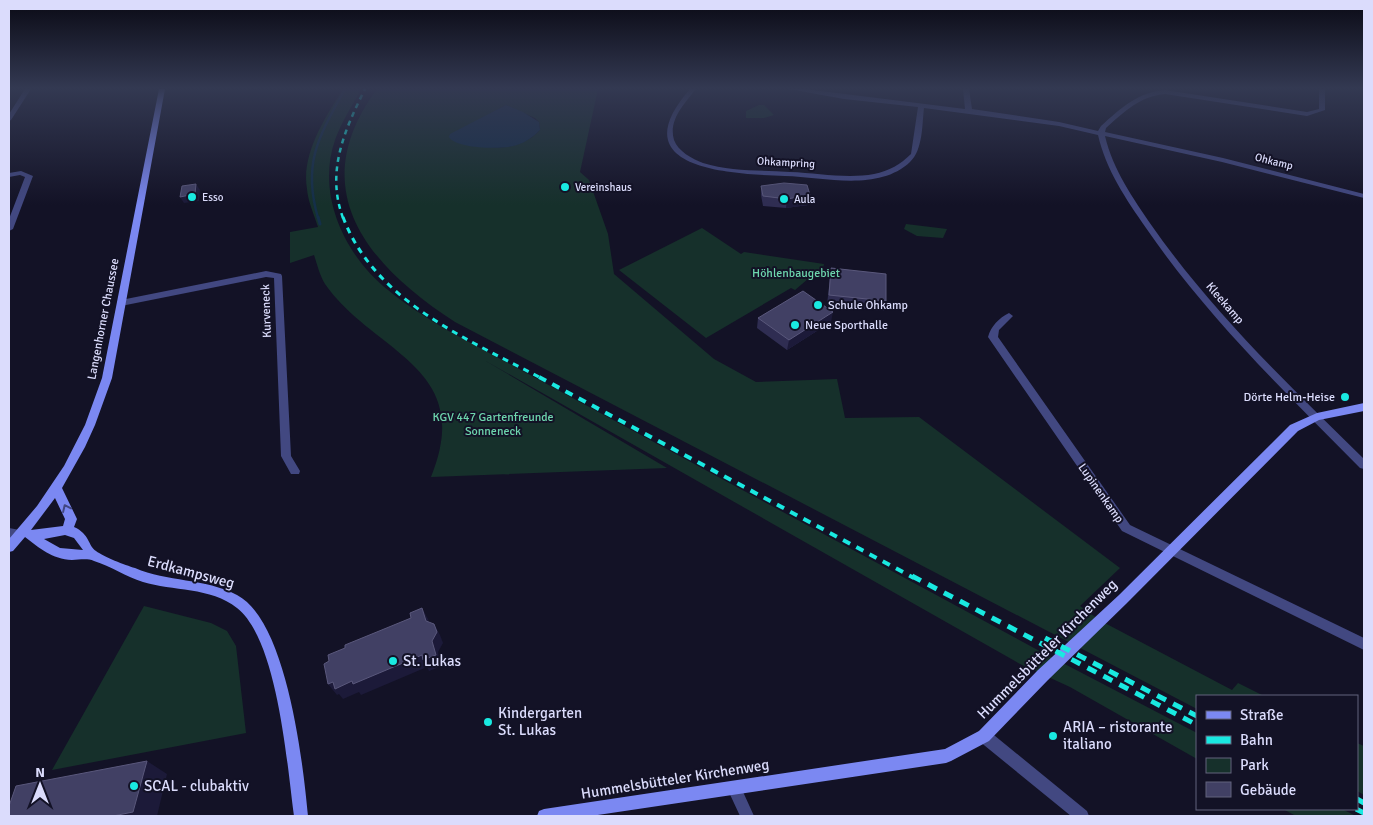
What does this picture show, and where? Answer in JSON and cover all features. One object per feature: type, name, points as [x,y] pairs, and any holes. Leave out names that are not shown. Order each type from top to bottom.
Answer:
[{"type":"main road","name":"Langenhorner Chaussee","points":[[9,547],[27,535],[81,447],[97,410],[107,378],[155,128]]},
{"type":"main road","name":"Hummelsbütteler Kirchenweg","points":[[544,816],[946,756],[984,736],[1043,675],[1101,621],[1294,428],[1316,417],[1364,407]]},
{"type":"main road","points":[[56,488],[71,519],[68,529],[84,538],[90,554]]},
{"type":"main road","name":"Erdkampsweg","points":[[27,535],[68,529]]},
{"type":"main road","name":"Erdkampsweg","points":[[27,535],[44,546],[65,554],[90,554],[149,579],[228,597],[242,604],[252,614],[261,629],[273,658],[283,694],[301,816]]},
{"type":"street","name":"Ohkampring","points":[[670,128],[669,138],[672,145],[690,159],[704,165],[736,171],[851,177],[885,173],[898,168],[914,154],[918,128]]},
{"type":"street","name":"Ohkamp","points":[[1075,128],[1223,160],[1364,196]]},
{"type":"street","points":[[1101,133],[1103,128]]},
{"type":"street","name":"Kleekamp","points":[[1101,133],[1114,173],[1150,229],[1185,277],[1237,336],[1364,464]]},
{"type":"street","points":[[9,175],[27,173],[29,176],[9,230]]},
{"type":"street","name":"Kurveneck","points":[[121,303],[266,274],[278,276],[286,456],[295,471]]},
{"type":"street","name":"Lupinenkamp","points":[[1009,316],[995,329],[993,337],[1126,528],[1364,644]]},
{"type":"street","name":"Erdkampsweg","points":[[9,533],[27,535]]},
{"type":"street","points":[[984,736],[1082,816]]},
{"type":"street","points":[[734,788],[747,816]]},
{"type":"green space","name":"KGV 447 Gartenfreunde Sonneneck","points":[[320,128],[340,128],[330,161],[329,182],[332,203],[338,223],[347,242],[373,276],[416,311],[445,329],[1034,648],[1196,732],[1196,758],[1070,687],[1020,664],[484,360],[667,468],[431,477],[441,440],[440,410],[430,386],[413,365],[345,308],[325,284],[314,255],[290,263],[290,232],[318,227],[310,203],[306,176],[311,150]]},
{"type":"green space","points":[[354,128],[466,128],[477,146],[502,147],[526,141],[540,130],[540,128],[590,128],[580,172],[589,180],[608,234],[614,274],[714,359],[756,382],[837,379],[845,418],[919,417],[1120,568],[1080,606],[1101,621],[1232,690],[1238,683],[1262,695],[1196,695],[1196,708],[455,322],[423,300],[395,276],[372,250],[355,222],[346,192],[346,160]]},
{"type":"green space","points":[[906,224],[947,229],[943,238],[917,236],[904,229]]},
{"type":"green space","name":"Höhlenbaugebiet","points":[[702,228],[741,254],[744,252],[824,264],[823,268],[795,290],[791,288],[706,338],[619,270]]},
{"type":"green space","points":[[144,606],[211,623],[227,631],[236,646],[246,733],[52,770]]},
{"type":"green space","points":[[1358,743],[1364,746],[1364,795],[1358,792]]},
{"type":"green space","points":[[1285,810],[1344,810],[1356,816],[1296,816]]},
{"type":"water","points":[[463,128],[540,128],[540,130],[517,145],[502,148],[461,144],[453,141],[449,137],[450,134]]},
{"type":"building","points":[[784,183],[807,185],[810,195],[787,199],[763,196],[761,186]]},
{"type":"building","points":[[196,184],[195,194],[180,197],[182,186]]},
{"type":"building","points":[[831,268],[886,274],[886,301],[829,295]]},
{"type":"building","name":"Neue Sporthalle","points":[[803,291],[833,312],[789,340],[758,318]]},
{"type":"building","name":"St. Lukas","points":[[422,608],[426,621],[434,624],[437,632],[432,641],[436,655],[423,660],[422,655],[353,684],[352,681],[335,689],[333,682],[328,684],[324,664],[329,661],[328,655],[345,648],[345,645],[411,618],[410,613]]},
{"type":"building","points":[[147,761],[133,812],[113,816],[9,816],[9,806],[16,786]]},
{"type":"waterway","points":[[318,218],[312,181],[313,165],[316,150],[325,128]]},
{"type":"waterway","points":[[318,217],[320,224]]},
{"type":"railway","points":[[343,218],[336,184],[340,152],[347,128]]},
{"type":"railway","points":[[343,217],[357,246],[377,272],[400,295],[454,332],[541,378]]},
{"type":"railway","points":[[539,377],[914,578]]},
{"type":"railway","points":[[912,576],[1196,724]]},
{"type":"railway","points":[[1045,638],[1196,715]]},
{"type":"railway","points":[[1358,800],[1364,803]]},
{"type":"railway","points":[[1358,810],[1364,813]]},
{"type":"place","name":"Vereinshaus","points":[[565,187]]},
{"type":"place","name":"Esso","points":[[192,197]]},
{"type":"place","name":"Aula","points":[[784,199]]},
{"type":"place","name":"Schule Ohkamp","points":[[818,305]]},
{"type":"place","name":"Neue Sporthalle","points":[[795,325]]},
{"type":"place","name":"Dörte Helm-Heise","points":[[1345,397]]},
{"type":"place","name":"St. Lukas","points":[[393,661]]},
{"type":"place","name":"Kindergarten St. Lukas","points":[[488,722]]},
{"type":"place","name":"ARIA – ristorante italiano","points":[[1053,736]]},
{"type":"place","name":"SCAL - clubaktiv","points":[[134,786]]}]
